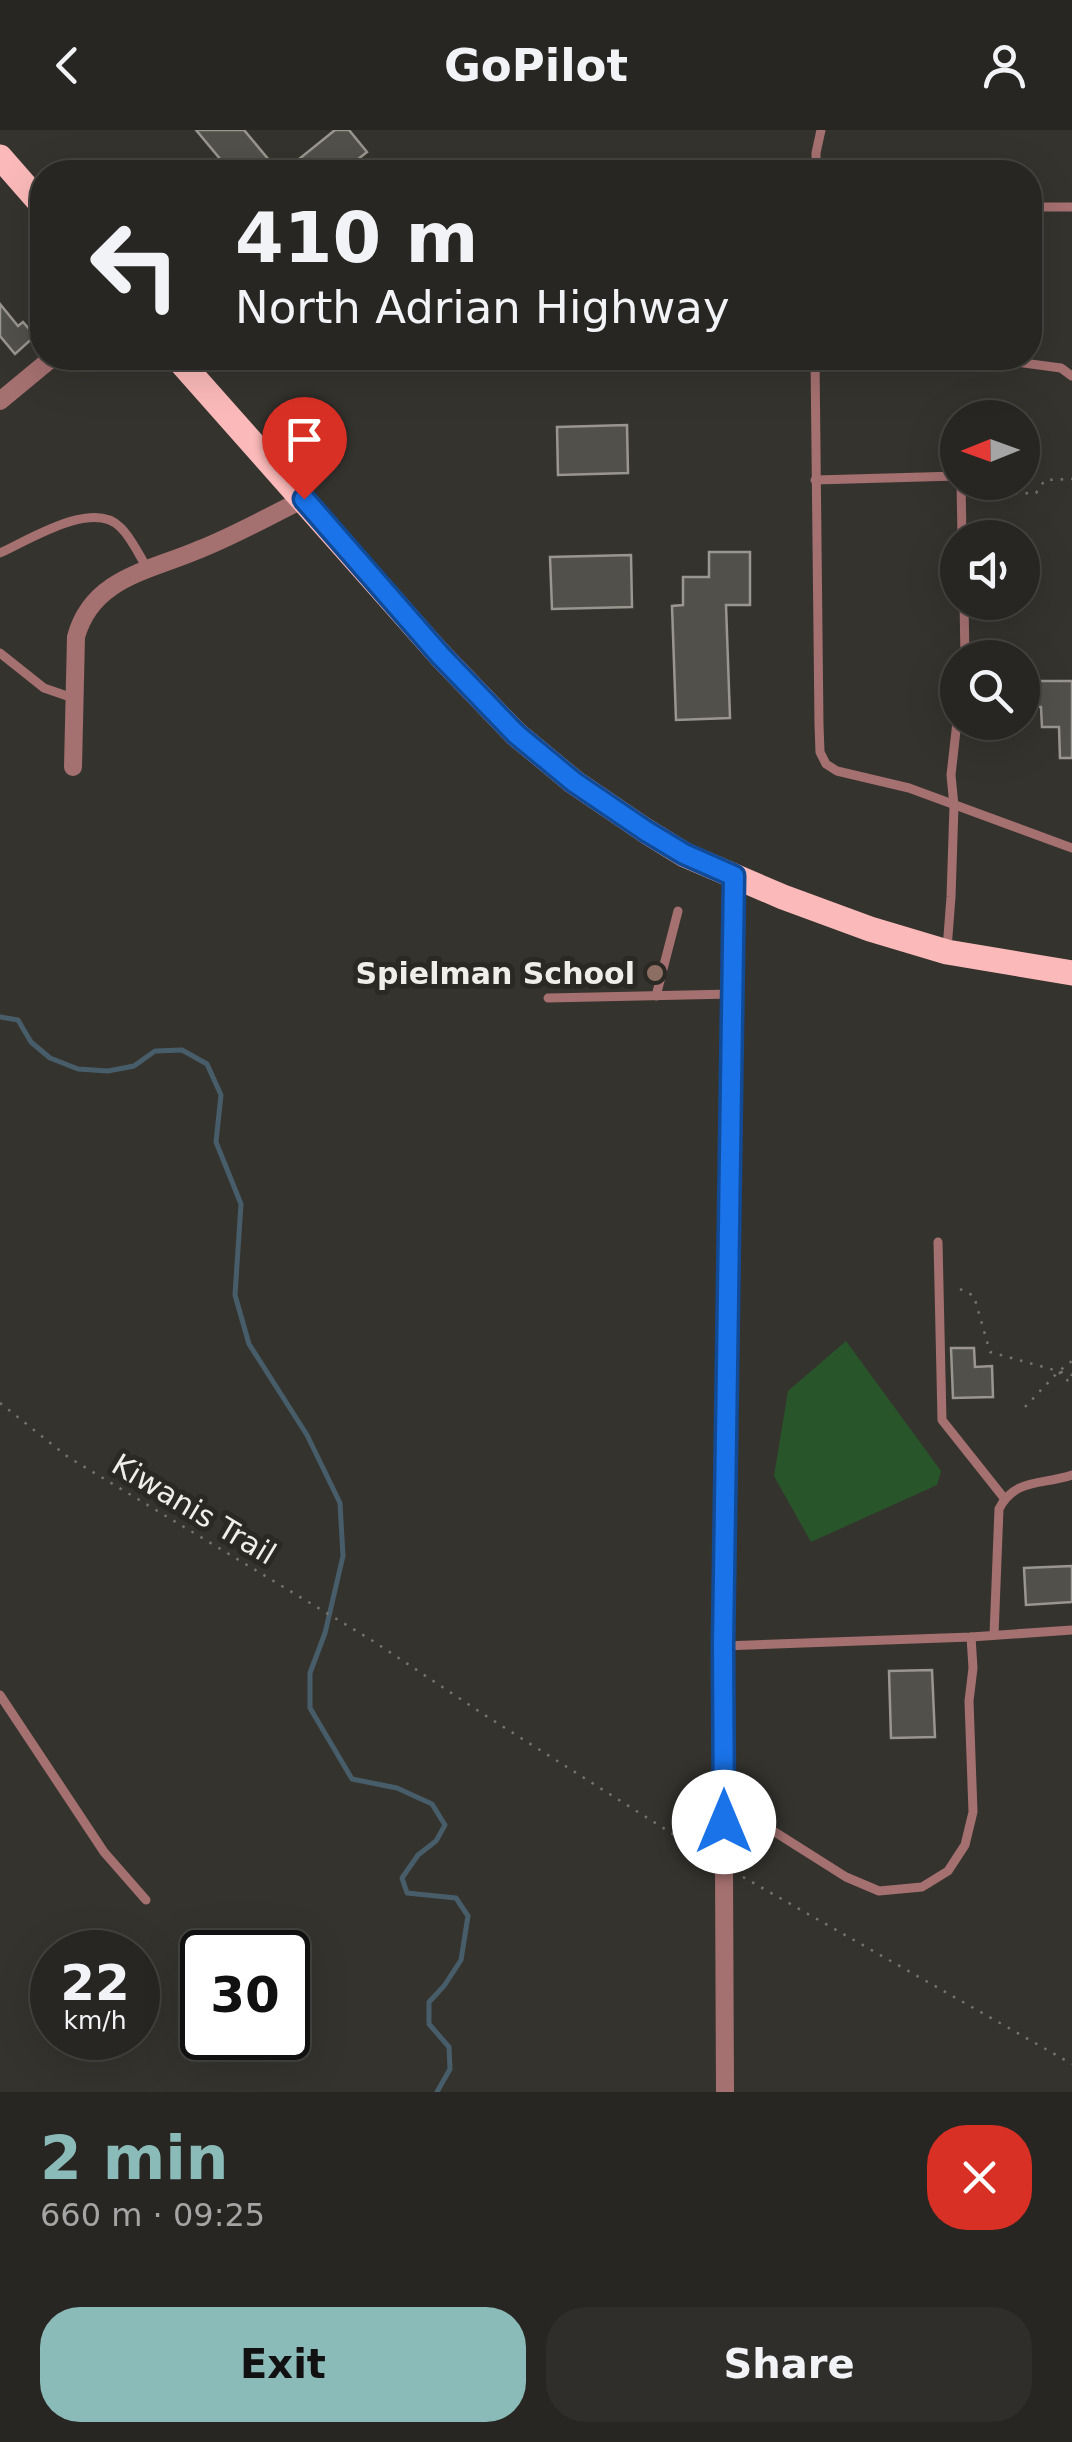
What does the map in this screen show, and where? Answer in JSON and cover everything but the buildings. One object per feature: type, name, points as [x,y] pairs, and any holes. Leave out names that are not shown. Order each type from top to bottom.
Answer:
[{"type":"main road","points":[[0,157],[30,192]]},
{"type":"main road","points":[[189,370],[440,655],[516,734],[574,782],[684,854],[824,913],[947,952],[1072,973]]},
{"type":"street","points":[[0,402],[38,370]]},
{"type":"street","points":[[72,767],[74,658],[81,619],[90,605],[108,588],[146,568],[198,550],[304,499]]},
{"type":"street","points":[[725,2092],[723,1646],[734,876]]},
{"type":"lane","points":[[816,160],[821,130]]},
{"type":"lane","points":[[1042,208],[1072,207]]},
{"type":"lane","points":[[1042,365],[1061,368],[1072,376]]},
{"type":"lane","points":[[815,370],[820,752],[826,764],[837,771],[909,788],[1072,848]]},
{"type":"lane","points":[[815,480],[940,477]]},
{"type":"lane","points":[[0,554],[68,523],[96,516],[121,527],[146,568]]},
{"type":"lane","points":[[0,653],[44,688],[73,698]]},
{"type":"lane","points":[[947,952],[954,806],[950,774],[955,740]]},
{"type":"lane","points":[[656,996],[678,912]]},
{"type":"lane","points":[[548,998],[732,994]]},
{"type":"lane","points":[[938,1242],[942,1420],[1004,1498]]},
{"type":"lane","points":[[994,1635],[999,1509],[1004,1498],[1022,1485],[1072,1474]]},
{"type":"lane","points":[[723,1646],[1072,1630]]},
{"type":"lane","points":[[724,1799],[846,1877],[879,1891],[922,1887],[948,1871],[965,1845],[974,1812],[968,1700],[973,1668],[971,1637]]},
{"type":"lane","points":[[0,1695],[104,1852],[146,1900]]},
{"type":"path","points":[[1040,486],[1044,480],[1072,479]]},
{"type":"path","points":[[960,1290],[974,1296],[990,1352],[1072,1375]]},
{"type":"path","points":[[1025,1407],[1072,1361]]},
{"type":"path","points":[[1058,1371],[1072,1385]]},
{"type":"path","name":"Kiwanis Trail","points":[[0,1403],[68,1457],[374,1641]]},
{"type":"green space","points":[[846,1341],[941,1471],[937,1485],[811,1542],[774,1476],[788,1391]]},
{"type":"waterway","points":[[0,1017],[18,1020],[31,1042],[50,1058],[78,1069],[108,1071],[134,1066],[155,1051],[182,1050],[207,1064],[221,1095],[216,1142],[241,1204],[235,1295],[249,1344],[307,1435],[340,1503],[343,1556],[325,1633],[310,1673],[310,1708],[352,1779],[397,1788],[432,1804],[445,1825],[436,1841],[418,1855],[402,1878],[407,1893],[456,1898],[468,1916],[461,1960],[429,2002],[429,2024],[449,2047],[450,2069],[437,2092]]},
{"type":"place","name":"Spielman School","points":[[655,973]]},
{"type":"route","points":[[304,499],[440,655],[516,734],[574,782],[646,831],[684,854],[734,876],[724,1822]]}]
